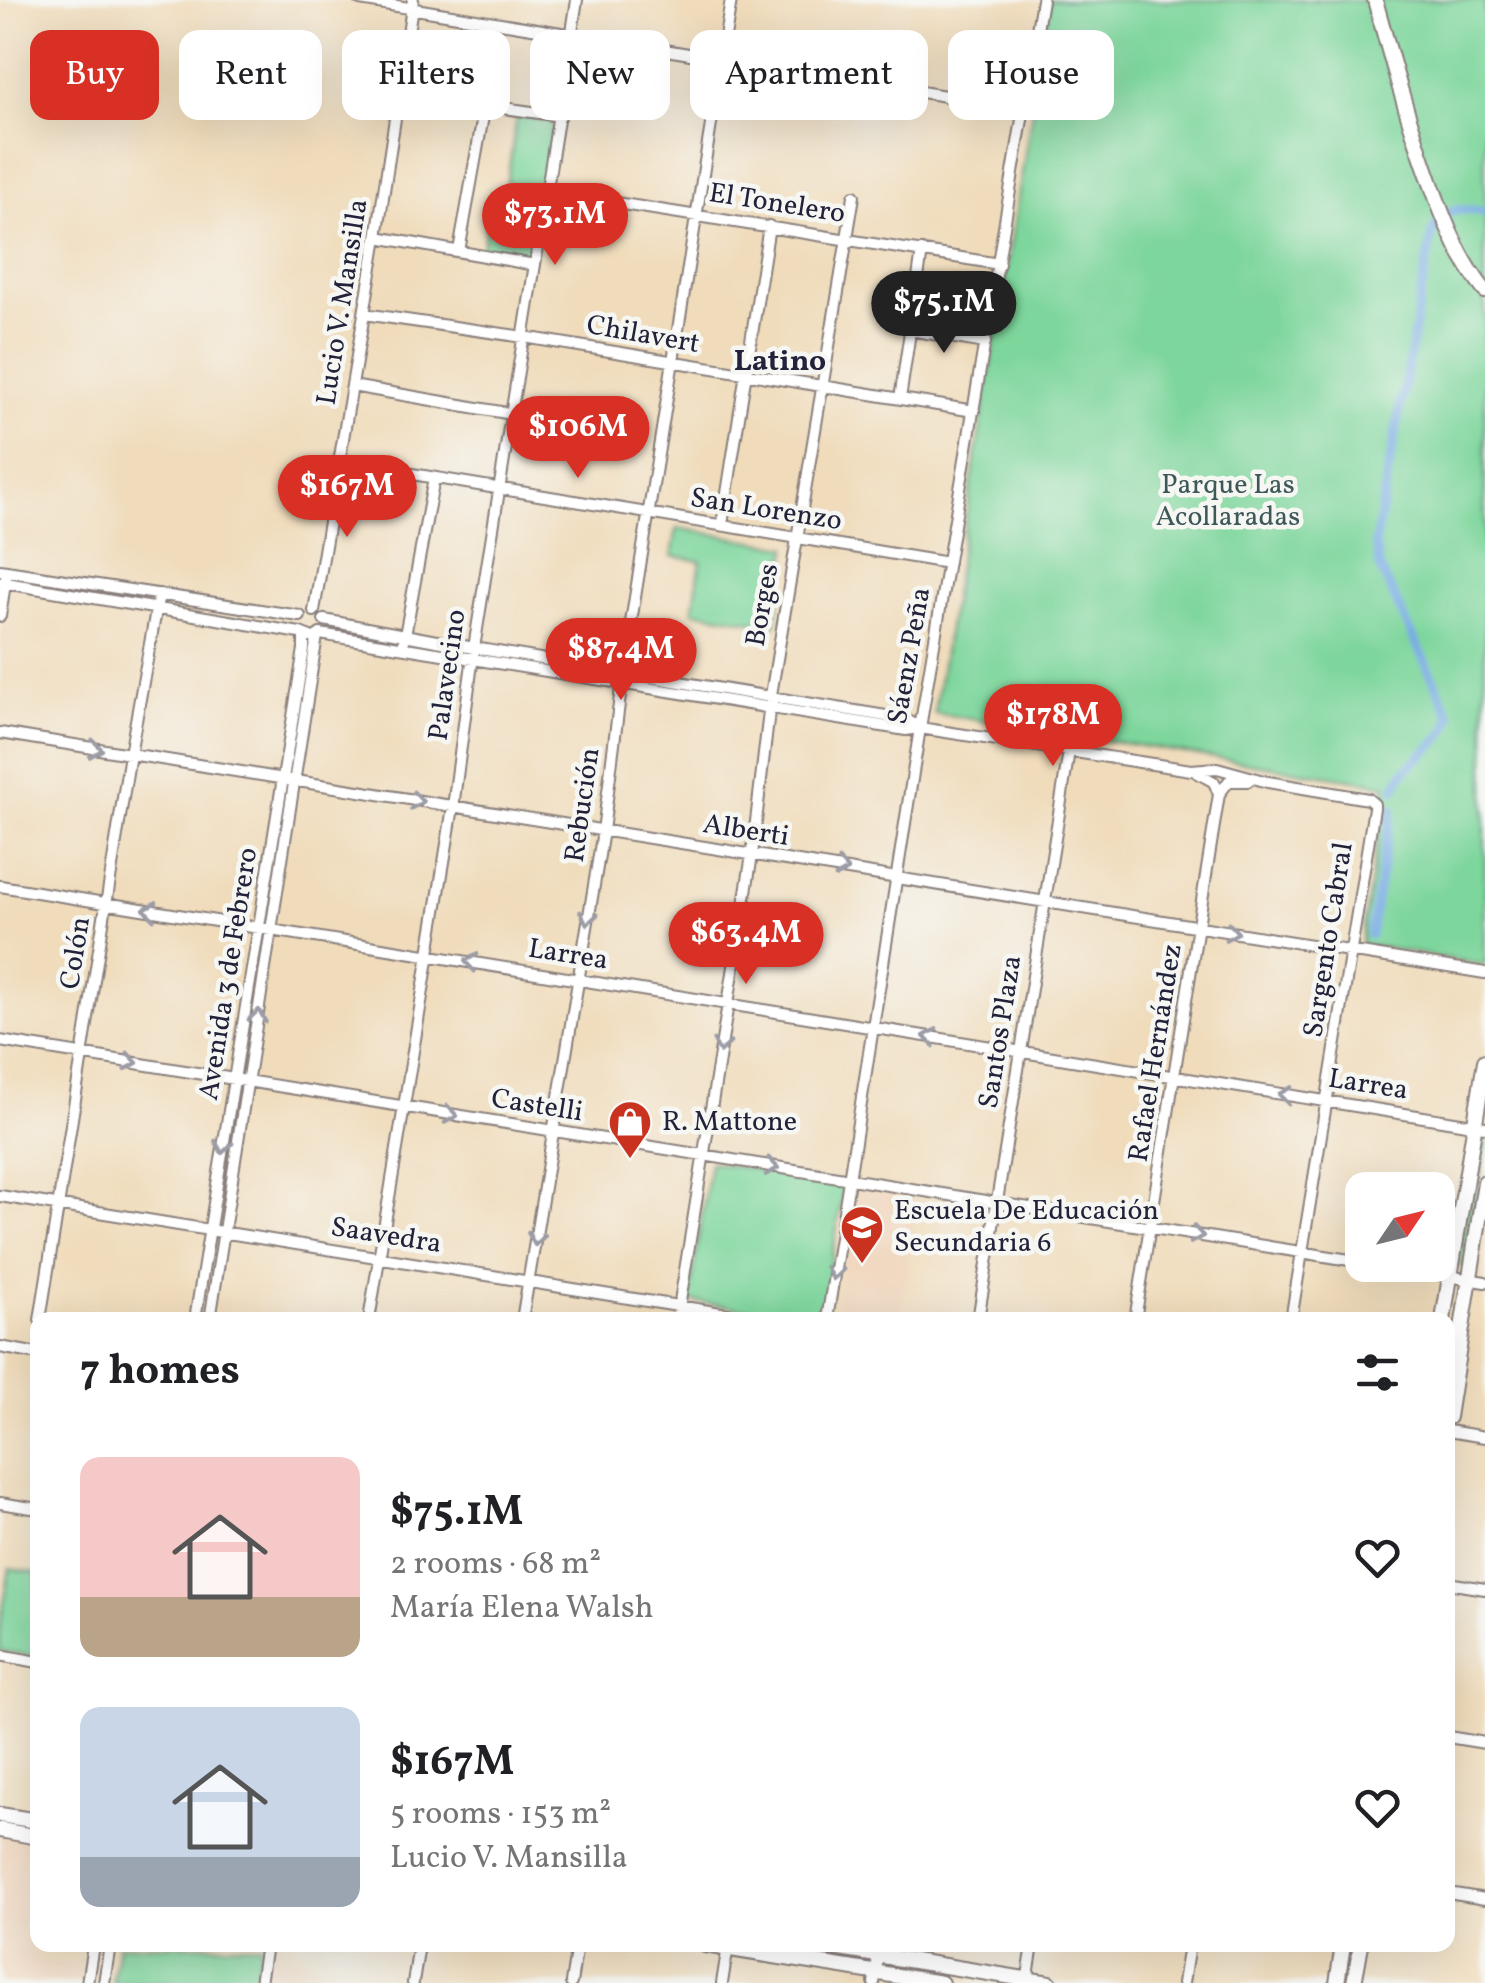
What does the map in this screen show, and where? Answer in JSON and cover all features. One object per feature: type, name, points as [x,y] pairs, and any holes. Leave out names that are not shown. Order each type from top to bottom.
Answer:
[{"type":"main road","points":[[1375,0],[1406,112],[1447,227],[1485,291]]},
{"type":"main road","points":[[1455,1251],[1480,1126],[1485,1061]]},
{"type":"main road","points":[[1455,1385],[1477,1281],[1485,1182]]},
{"type":"main road","points":[[1444,1312],[1449,1282]]},
{"type":"main road","points":[[0,1816],[30,1820]]},
{"type":"main road","points":[[0,1830],[30,1836]]},
{"type":"main road","points":[[752,1952],[875,1978],[941,1983]]},
{"type":"main road","points":[[889,1952],[1050,1983]]},
{"type":"main road","points":[[1337,1983],[1342,1952]]},
{"type":"main road","points":[[1354,1983],[1360,1952]]},
{"type":"street","points":[[360,0],[412,4],[542,30]]},
{"type":"street","name":"Palavecino","points":[[573,30],[577,0]]},
{"type":"street","name":"Rebución","points":[[726,30],[731,0]]},
{"type":"street","name":"Sáenz Peña","points":[[1037,30],[1042,0]]},
{"type":"street","name":"Lucio V. Mansilla","points":[[408,30],[412,4]]},
{"type":"street","name":"Lucio V. Mansilla","points":[[314,611],[394,120]]},
{"type":"street","points":[[459,252],[482,120]]},
{"type":"street","name":"Palavecino","points":[[369,1312],[559,120]]},
{"type":"street","name":"Rebución","points":[[523,1312],[603,831],[623,678],[712,120]]},
{"type":"street","name":"Sáenz Peña","points":[[828,1312],[920,728],[1023,120]]},
{"type":"street","name":"El Tonelero","points":[[547,192],[999,264]]},
{"type":"street","name":"Borges","points":[[678,1312],[752,855],[771,701],[854,196]]},
{"type":"street","points":[[722,525],[769,226]]},
{"type":"street","points":[[377,237],[536,265]]},
{"type":"street","points":[[900,399],[922,250]]},
{"type":"street","name":"Chilavert","points":[[364,314],[974,411]]},
{"type":"street","points":[[910,330],[985,343]]},
{"type":"street","points":[[352,386],[512,414]]},
{"type":"street","name":"San Lorenzo","points":[[340,462],[948,563]]},
{"type":"street","points":[[404,641],[434,478]]},
{"type":"street","points":[[3,577],[302,634],[404,641]]},
{"type":"street","points":[[3,577],[159,594],[300,616]]},
{"type":"street","points":[[0,616],[3,577]]},
{"type":"street","name":"Colón","points":[[41,1312],[159,594]]},
{"type":"street","points":[[302,634],[297,624],[300,616],[314,611],[324,620],[319,635]]},
{"type":"street","points":[[324,620],[404,641],[771,701],[906,730],[920,728],[1191,770],[1217,768],[1268,782]]},
{"type":"street","name":"Avenida 3 de Febrero","points":[[289,780],[304,648],[302,634]]},
{"type":"street","name":"Avenida 3 de Febrero","points":[[196,1312],[234,1080],[319,635]]},
{"type":"street","name":"Alberti","points":[[0,733],[1485,973]]},
{"type":"street","name":"Santos Plaza","points":[[979,1312],[1069,751]]},
{"type":"street","points":[[1191,770],[1209,778],[1219,794]]},
{"type":"street","points":[[1219,794],[1229,780],[1268,782]]},
{"type":"street","name":"Sargento Cabral","points":[[1268,782],[1368,799],[1374,804],[1292,1312]]},
{"type":"street","name":"Rafael Hernández","points":[[1136,1312],[1219,794]]},
{"type":"street","name":"Larrea","points":[[0,886],[1480,1126]]},
{"type":"street","name":"Avenida 3 de Febrero","points":[[211,1312],[248,1082],[265,929]]},
{"type":"street","name":"Castelli","points":[[0,1041],[1345,1259]]},
{"type":"street","name":"Saavedra","points":[[0,1196],[715,1312]]},
{"type":"street","points":[[0,1347],[30,1352]]},
{"type":"street","points":[[1455,1431],[1485,1437]]},
{"type":"street","points":[[0,1503],[30,1508]]},
{"type":"street","points":[[1455,1584],[1485,1589]]},
{"type":"street","points":[[0,1655],[30,1661]]},
{"type":"street","points":[[1455,1738],[1485,1743]]},
{"type":"street","points":[[1455,1894],[1485,1899]]},
{"type":"street","points":[[87,1983],[92,1952]]},
{"type":"street","points":[[104,1983],[109,1952]]},
{"type":"street","points":[[260,1983],[265,1952]]},
{"type":"street","points":[[413,1983],[419,1952]]},
{"type":"street","points":[[571,1983],[576,1952]]},
{"type":"street","points":[[722,1983],[727,1952]]},
{"type":"street","points":[[875,1978],[879,1952]]},
{"type":"street","points":[[1027,1981],[1032,1952]]},
{"type":"street","points":[[1183,1983],[1188,1952]]},
{"type":"shaded area","points":[[854,1189],[918,1199],[901,1312],[836,1312]]},
{"type":"shaded area","points":[[0,1836],[30,1841],[21,1933],[30,1952],[36,1958],[81,1969],[79,1983],[0,1983]]},
{"type":"shaded area","points":[[272,1955],[333,1966],[330,1983],[267,1983]]},
{"type":"green space","name":"Parque Las Acollaradas","points":[[1050,0],[1485,0],[1485,965],[1361,944],[1386,785],[934,713],[1030,120],[1114,120],[1114,30],[1045,30]]},
{"type":"green space","points":[[517,116],[553,122],[532,259],[482,251],[487,219],[501,220]]},
{"type":"green space","points":[[677,528],[788,547],[775,625],[693,611],[701,561],[672,556]]},
{"type":"green space","points":[[1478,1135],[1485,1136],[1485,1147],[1466,1266],[1458,1265]]},
{"type":"green space","points":[[710,1162],[844,1185],[823,1312],[766,1312],[689,1301]]},
{"type":"green space","points":[[10,1568],[30,1572],[30,1656],[0,1651],[0,1625]]},
{"type":"green space","points":[[117,1952],[260,1952],[255,1983],[112,1983]]},
{"type":"waterway","points":[[1395,789],[1406,769],[1441,737],[1451,716],[1380,568],[1375,544],[1432,233],[1442,218],[1454,211],[1485,212]]},
{"type":"waterway","points":[[1370,935],[1392,809]]},
{"type":"place","name":"R. Mattone","points":[[630,1160]]},
{"type":"place","name":"Escuela De Educación Secundaria 6","points":[[862,1265]]},
{"type":"district","name":"Latino","points":[[780,362]]}]
